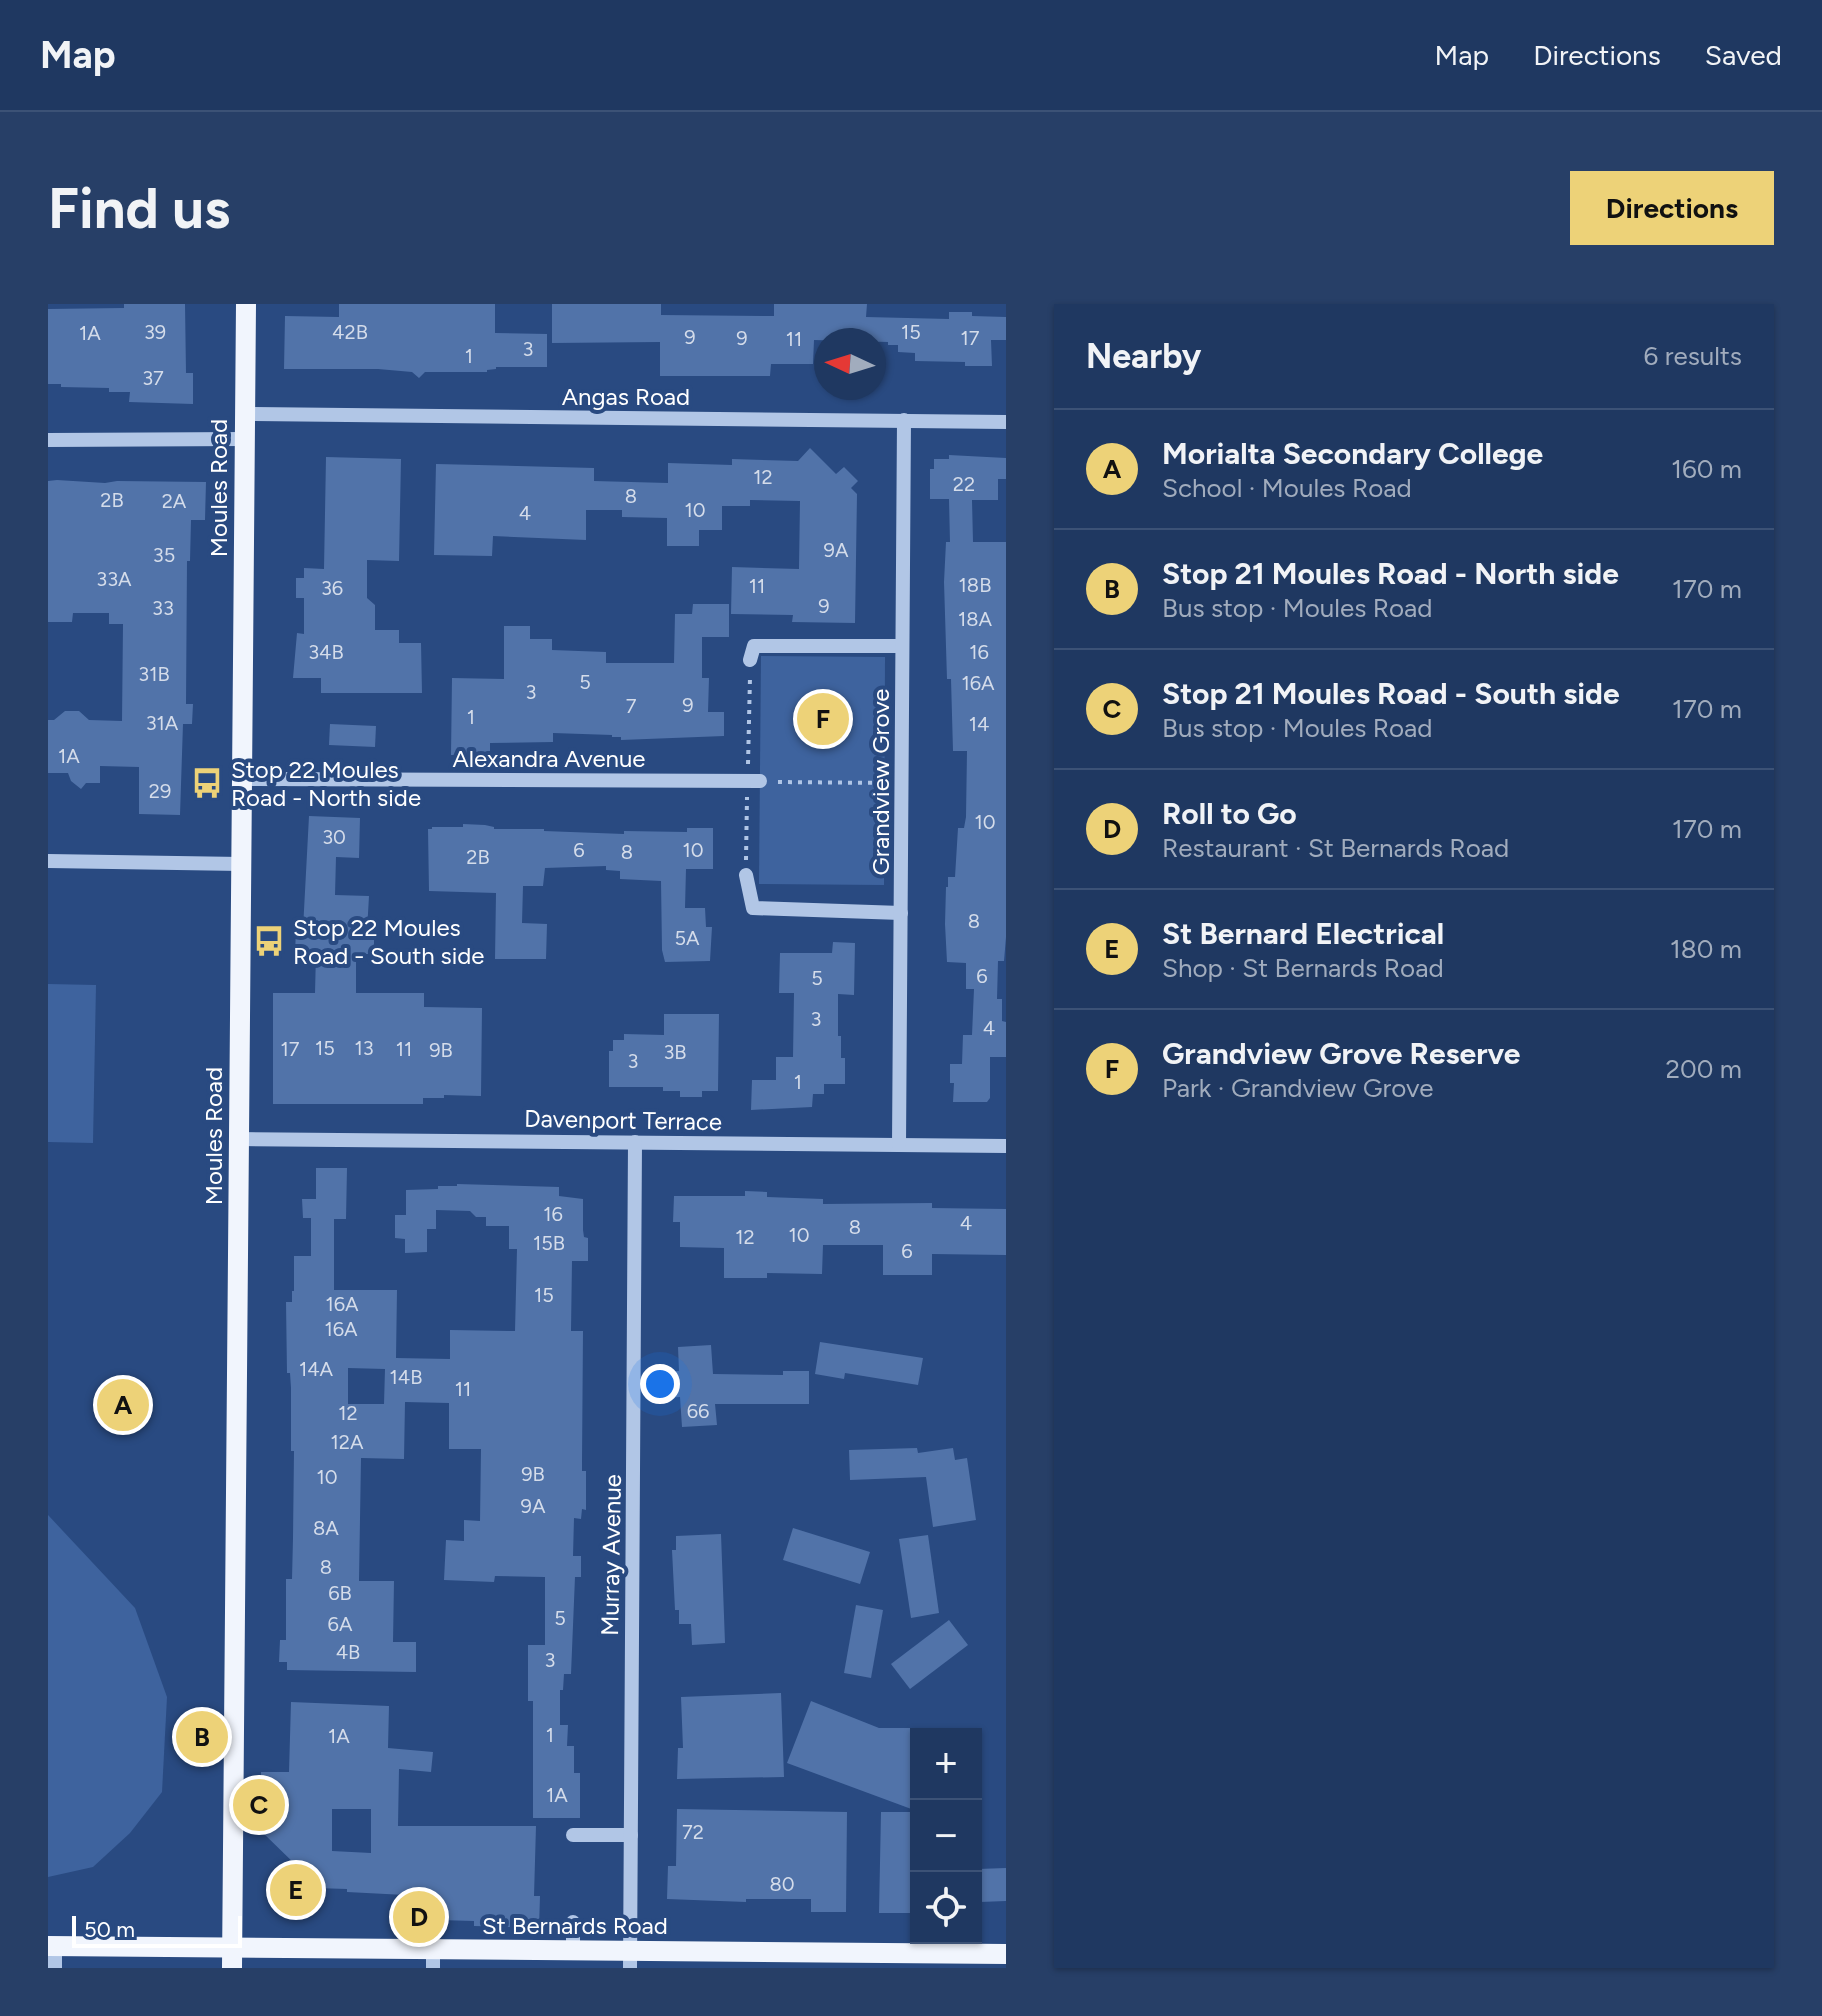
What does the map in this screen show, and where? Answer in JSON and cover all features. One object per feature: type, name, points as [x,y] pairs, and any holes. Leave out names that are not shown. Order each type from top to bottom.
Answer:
[{"type":"main road","name":"Moules Road","points":[[232,1968],[246,304]]},
{"type":"main road","name":"St Bernards Road","points":[[52,1946],[232,1947],[433,1959],[573,1951],[630,1960],[1006,1954]]},
{"type":"street","name":"Angas Road","points":[[245,414],[1006,422]]},
{"type":"street","name":"Grandview Grove","points":[[899,1145],[904,420]]},
{"type":"street","points":[[48,440],[245,439]]},
{"type":"street","points":[[750,660],[754,646],[902,646]]},
{"type":"street","name":"Alexandra Avenue","points":[[242,779],[760,781]]},
{"type":"street","points":[[48,861],[241,864]]},
{"type":"street","points":[[746,875],[753,908],[901,913]]},
{"type":"street","name":"Davenport Terrace","points":[[239,1139],[1006,1146]]},
{"type":"street","name":"Murray Avenue","points":[[630,1960],[635,1142]]},
{"type":"street","points":[[573,1835],[631,1835]]},
{"type":"street","points":[[573,1922],[573,1951]]},
{"type":"street","points":[[52,1946],[55,1968]]},
{"type":"path","points":[[760,781],[902,783]]},
{"type":"shaded area","points":[[761,656],[885,657],[884,885],[759,884]]},
{"type":"shaded area","points":[[48,984],[96,985],[93,1143],[48,1142]]},
{"type":"shaded area","points":[[48,1515],[135,1608],[167,1697],[162,1792],[130,1833],[93,1867],[48,1877]]},
{"type":"building","points":[[124,304],[185,304],[186,373],[193,373],[193,404],[129,402],[130,392],[48,384],[48,309],[124,308]]},
{"type":"building","points":[[339,304],[495,304],[495,333],[547,334],[547,367],[496,367],[487,372],[425,372],[419,378],[412,372],[378,369],[284,369],[285,316],[339,317]]},
{"type":"building","points":[[552,304],[661,304],[661,315],[774,316],[774,304],[867,304],[866,317],[949,319],[949,312],[972,312],[972,316],[1006,317],[1006,340],[991,340],[992,366],[915,361],[915,353],[898,352],[898,345],[888,345],[886,328],[814,328],[813,364],[771,364],[770,376],[660,376],[660,342],[552,343]]},
{"type":"building","points":[[810,448],[836,474],[844,467],[858,481],[851,488],[857,494],[855,623],[792,622],[793,615],[731,614],[732,567],[799,569],[800,501],[750,500],[750,506],[722,506],[722,530],[699,530],[699,546],[667,546],[667,518],[622,517],[622,510],[586,510],[586,540],[493,536],[492,556],[434,555],[436,464],[594,468],[594,481],[668,483],[668,463],[732,465],[732,459],[798,461]]},
{"type":"building","points":[[949,455],[1006,458],[1006,479],[998,479],[998,500],[972,500],[973,542],[1006,542],[1006,937],[1004,961],[998,961],[997,999],[1002,999],[1002,1021],[1006,1022],[1006,1057],[990,1057],[990,1098],[987,1102],[953,1102],[954,1083],[950,1083],[950,1064],[962,1064],[963,1035],[972,1035],[974,989],[966,989],[966,963],[947,962],[945,924],[946,887],[948,877],[955,877],[958,828],[964,828],[966,817],[967,751],[953,751],[951,679],[947,679],[944,582],[946,542],[950,542],[949,499],[930,499],[930,469],[934,469],[934,459],[949,459]]},
{"type":"building","points":[[326,457],[401,459],[399,561],[367,560],[367,598],[375,605],[375,630],[399,630],[399,643],[421,643],[422,693],[321,693],[321,678],[293,678],[297,633],[304,634],[304,598],[296,598],[296,578],[304,578],[304,568],[324,569]]},
{"type":"building","points":[[48,481],[206,482],[205,520],[191,520],[190,561],[187,561],[186,704],[193,704],[192,724],[183,724],[180,815],[139,814],[139,767],[100,766],[100,783],[86,783],[81,789],[71,781],[68,773],[48,773],[48,720],[54,720],[65,711],[79,711],[89,720],[122,721],[123,624],[109,624],[109,613],[73,613],[72,622],[48,622]]},
{"type":"building","points":[[693,604],[729,604],[729,637],[702,637],[702,678],[709,678],[708,712],[724,712],[724,736],[621,740],[621,737],[612,735],[553,733],[553,742],[490,743],[490,755],[451,755],[452,678],[504,679],[504,626],[530,626],[530,639],[552,639],[552,650],[606,652],[606,663],[674,663],[675,614],[692,614]]},
{"type":"building","points":[[330,724],[376,726],[375,747],[329,745]]},
{"type":"building","points":[[309,816],[360,818],[359,858],[336,857],[335,895],[369,896],[367,931],[374,931],[374,954],[356,954],[356,993],[424,993],[424,1007],[482,1008],[481,1096],[444,1095],[444,1098],[423,1098],[423,1104],[273,1104],[273,993],[315,993],[316,953],[295,953],[296,929],[303,929]]},
{"type":"building","points":[[463,824],[485,825],[494,829],[624,834],[624,831],[687,832],[687,828],[713,828],[713,869],[686,869],[685,908],[705,908],[706,927],[712,927],[710,961],[665,962],[662,950],[661,881],[620,879],[620,871],[606,870],[606,866],[545,868],[543,886],[523,886],[522,923],[547,924],[546,959],[495,959],[496,893],[429,891],[428,829],[463,827]]},
{"type":"building","points":[[833,942],[855,943],[854,995],[838,994],[838,1036],[841,1036],[841,1058],[845,1058],[845,1084],[824,1084],[824,1094],[813,1094],[812,1107],[751,1110],[752,1080],[776,1080],[776,1057],[793,1057],[794,993],[779,993],[780,953],[832,953]]},
{"type":"building","points":[[664,1014],[719,1014],[718,1091],[702,1091],[702,1097],[680,1097],[680,1091],[663,1091],[663,1087],[609,1087],[609,1051],[613,1051],[613,1040],[624,1040],[624,1034],[664,1035]]},
{"type":"building","points":[[316,1168],[347,1168],[346,1219],[334,1219],[334,1290],[397,1290],[396,1358],[450,1359],[450,1330],[515,1331],[517,1249],[509,1249],[509,1226],[486,1226],[486,1217],[476,1217],[470,1211],[436,1210],[436,1229],[427,1229],[427,1252],[405,1253],[405,1239],[395,1238],[395,1215],[406,1215],[406,1190],[438,1189],[438,1186],[457,1184],[559,1187],[559,1196],[583,1199],[583,1230],[584,1237],[588,1238],[588,1261],[572,1261],[571,1331],[583,1331],[582,1471],[586,1471],[586,1510],[582,1509],[581,1519],[574,1518],[573,1556],[581,1556],[581,1577],[575,1577],[571,1674],[564,1674],[563,1690],[560,1690],[560,1725],[568,1725],[567,1746],[574,1746],[574,1773],[580,1773],[580,1818],[533,1818],[533,1701],[528,1701],[528,1645],[545,1645],[545,1577],[495,1576],[494,1582],[444,1580],[446,1540],[464,1541],[464,1520],[480,1521],[481,1449],[449,1449],[449,1403],[405,1402],[404,1459],[361,1458],[359,1581],[394,1581],[393,1642],[416,1642],[416,1672],[287,1670],[287,1662],[279,1662],[280,1640],[286,1640],[286,1579],[292,1579],[293,1538],[294,1451],[291,1451],[286,1302],[292,1302],[294,1291],[294,1256],[311,1256],[311,1218],[303,1218],[302,1199],[316,1199]],"holes":[[[348,1368],[385,1369],[384,1404],[348,1404]]]},
{"type":"building","points":[[745,1191],[767,1192],[767,1197],[823,1199],[823,1204],[932,1203],[932,1208],[1006,1209],[1006,1255],[932,1254],[932,1275],[883,1275],[883,1245],[823,1245],[822,1274],[767,1273],[767,1278],[724,1278],[724,1248],[680,1247],[680,1222],[673,1222],[674,1196],[745,1196]]},
{"type":"building","points":[[820,1342],[923,1358],[918,1385],[845,1373],[844,1379],[815,1374]]},
{"type":"building","points":[[711,1345],[713,1374],[783,1375],[783,1371],[809,1371],[809,1404],[715,1404],[717,1425],[682,1427],[680,1397],[663,1398],[662,1372],[679,1371],[678,1347]]},
{"type":"building","points":[[917,1448],[918,1453],[953,1448],[955,1460],[967,1458],[976,1520],[933,1527],[926,1477],[850,1480],[849,1450]]},
{"type":"building","points":[[793,1528],[870,1552],[860,1584],[783,1560]]},
{"type":"building","points":[[721,1534],[725,1643],[692,1645],[691,1624],[679,1624],[679,1610],[675,1610],[672,1550],[676,1550],[676,1536]]},
{"type":"building","points":[[928,1535],[939,1613],[911,1618],[899,1539]]},
{"type":"building","points":[[856,1605],[883,1610],[871,1678],[844,1673]]},
{"type":"building","points":[[949,1620],[968,1645],[910,1689],[891,1664]]},
{"type":"building","points":[[781,1693],[784,1777],[677,1779],[678,1748],[683,1748],[681,1697]]},
{"type":"building","points":[[811,1701],[879,1728],[910,1728],[910,1809],[787,1763]]},
{"type":"building","points":[[291,1702],[389,1706],[388,1748],[433,1752],[431,1772],[399,1769],[398,1826],[536,1826],[534,1896],[540,1896],[539,1928],[474,1926],[474,1921],[404,1919],[405,1895],[347,1892],[347,1889],[315,1888],[293,1910],[276,1893],[300,1869],[260,1830],[261,1772],[289,1772]],"holes":[[[332,1809],[371,1809],[371,1853],[332,1851]]]},
{"type":"building","points":[[677,1809],[847,1812],[846,1912],[811,1912],[811,1899],[746,1899],[746,1902],[667,1899],[668,1866],[676,1866]]},
{"type":"building","points":[[881,1812],[910,1812],[910,1913],[879,1913]]},
{"type":"building","points":[[1006,1868],[1006,1901],[982,1902],[982,1869]]},
{"type":"place","name":"Grandview Grove Reserve","points":[[823,719]]},
{"type":"place","name":"Stop 22 Moules Road - North side","points":[[207,783]]},
{"type":"place","name":"Stop 22 Moules Road - South side","points":[[269,941]]},
{"type":"place","name":"Morialta Secondary College","points":[[123,1405]]},
{"type":"place","name":"Stop 21 Moules Road - North side","points":[[202,1737]]},
{"type":"place","name":"Stop 21 Moules Road - South side","points":[[259,1805]]},
{"type":"place","name":"St Bernard Electrical","points":[[296,1890]]},
{"type":"place","name":"Roll to Go","points":[[419,1917]]}]
